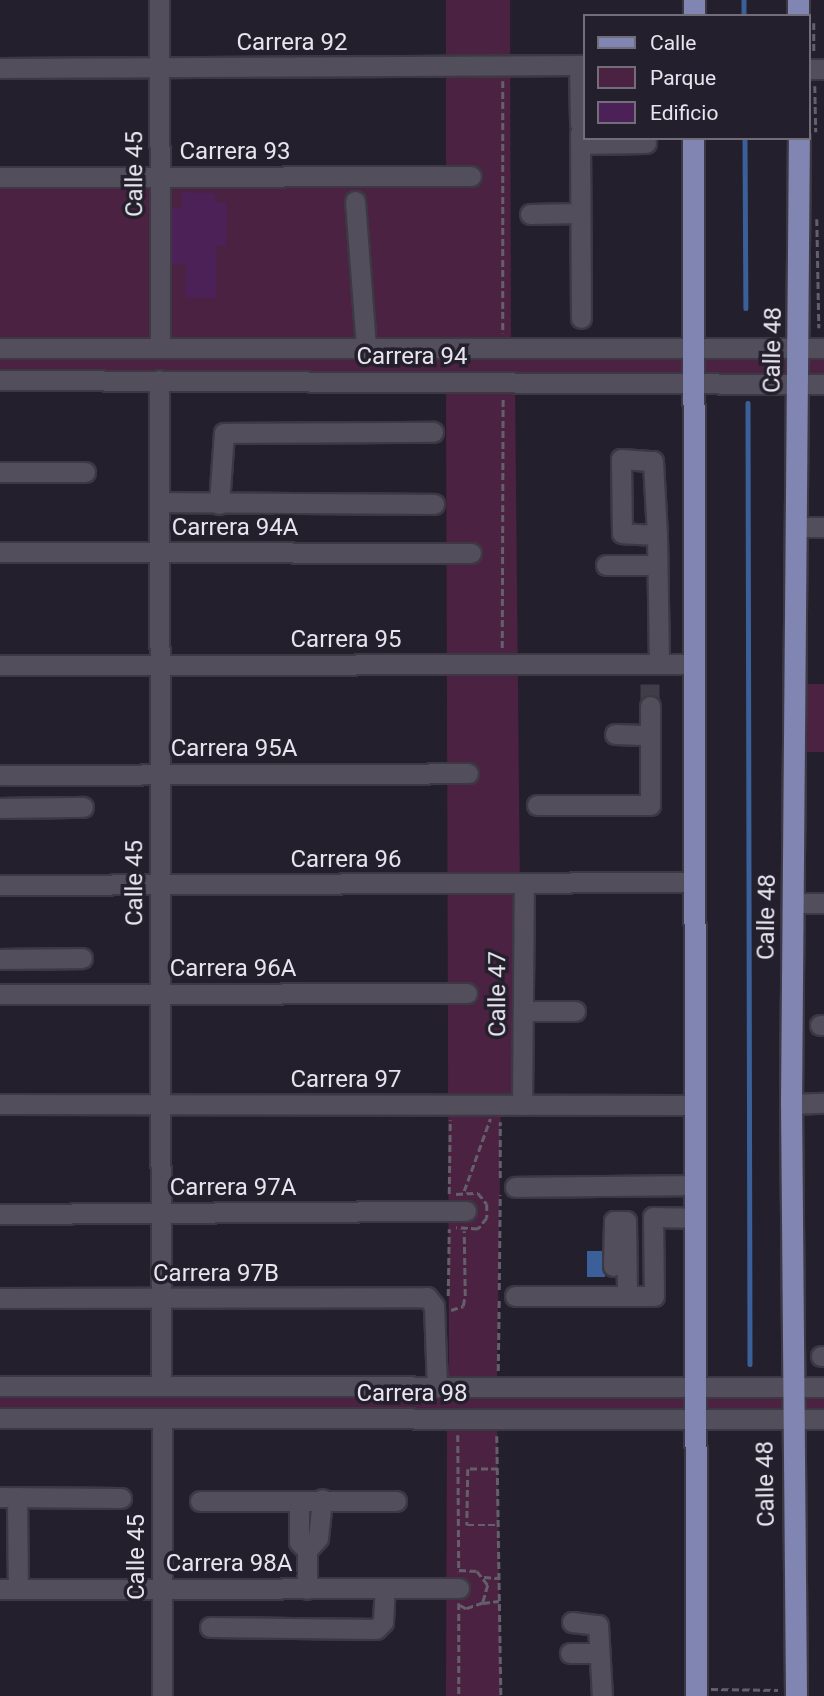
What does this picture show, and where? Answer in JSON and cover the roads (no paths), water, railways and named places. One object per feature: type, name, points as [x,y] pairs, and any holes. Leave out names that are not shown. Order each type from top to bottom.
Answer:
[{"type":"main road","points":[[693,140],[692,1218],[696,1693]]},
{"type":"main road","name":"Calle 48","points":[[796,1693],[791,1104],[801,348],[799,140]]},
{"type":"street","name":"Calle 45","points":[[159,0],[160,348]]},
{"type":"street","name":"Carrera 92","points":[[0,68],[582,65]]},
{"type":"street","points":[[581,318],[582,65]]},
{"type":"street","points":[[603,141],[637,142]]},
{"type":"street","name":"Carrera 93","points":[[0,177],[471,176]]},
{"type":"street","points":[[355,201],[366,348]]},
{"type":"street","points":[[530,214],[580,213]]},
{"type":"street","name":"Carrera 94","points":[[0,348],[824,348]]},
{"type":"street","name":"Carrera 94","points":[[0,380],[824,384]]},
{"type":"street","name":"Calle 45","points":[[159,380],[161,1386]]},
{"type":"street","points":[[219,504],[224,433],[433,432]]},
{"type":"street","points":[[0,472],[85,472]]},
{"type":"street","points":[[159,502],[434,504]]},
{"type":"street","points":[[797,527],[824,527]]},
{"type":"street","points":[[618,546],[657,548]]},
{"type":"street","points":[[606,565],[657,548]]},
{"type":"street","points":[[650,684],[654,664],[657,548]]},
{"type":"street","name":"Carrera 94A","points":[[0,552],[471,553]]},
{"type":"street","name":"Carrera 95","points":[[0,665],[692,664]]},
{"type":"street","points":[[537,805],[650,805],[650,706]]},
{"type":"street","points":[[615,734],[650,735]]},
{"type":"street","name":"Carrera 95A","points":[[0,775],[468,772]]},
{"type":"street","points":[[0,808],[83,807]]},
{"type":"street","name":"Carrera 96","points":[[0,885],[692,882]]},
{"type":"street","name":"Calle 47","points":[[522,1105],[524,884]]},
{"type":"street","points":[[793,904],[824,903]]},
{"type":"street","points":[[0,959],[82,958]]},
{"type":"street","name":"Carrera 96A","points":[[0,994],[467,993]]},
{"type":"street","points":[[523,1011],[575,1011]]},
{"type":"street","points":[[791,1104],[824,1103]]},
{"type":"street","name":"Carrera 97","points":[[0,1104],[692,1105]]},
{"type":"street","points":[[515,1187],[692,1185]]},
{"type":"street","name":"Carrera 97A","points":[[0,1214],[460,1215]]},
{"type":"street","points":[[515,1296],[654,1296],[653,1217],[692,1218]]},
{"type":"street","points":[[613,1266],[614,1222],[626,1221],[627,1296]]},
{"type":"street","name":"Carrera 97B","points":[[0,1298],[440,1305],[436,1387]]},
{"type":"street","name":"Carrera 98","points":[[0,1386],[824,1387]]},
{"type":"street","name":"Carrera 98","points":[[0,1418],[824,1419]]},
{"type":"street","name":"Calle 45","points":[[162,1418],[162,1696]]},
{"type":"street","points":[[9,1589],[9,1497],[121,1498]]},
{"type":"street","points":[[200,1501],[322,1499],[396,1502]]},
{"type":"street","points":[[307,1588],[307,1550],[318,1538],[322,1499]]},
{"type":"street","points":[[299,1509],[299,1542],[307,1550]]},
{"type":"street","points":[[210,1627],[376,1629],[383,1622],[385,1588]]},
{"type":"street","name":"Carrera 98A","points":[[9,1589],[459,1588]]},
{"type":"street","points":[[572,1622],[598,1625],[602,1696]]},
{"type":"street","points":[[570,1653],[599,1653]]},
{"type":"water","points":[[587,1251],[605,1251],[605,1277],[587,1277]]},
{"type":"waterway","points":[[744,0],[744,14]]},
{"type":"waterway","points":[[745,140],[746,308]]},
{"type":"waterway","points":[[748,403],[750,1364]]},
{"type":"tunnel","points":[[650,684],[650,706]]}]
